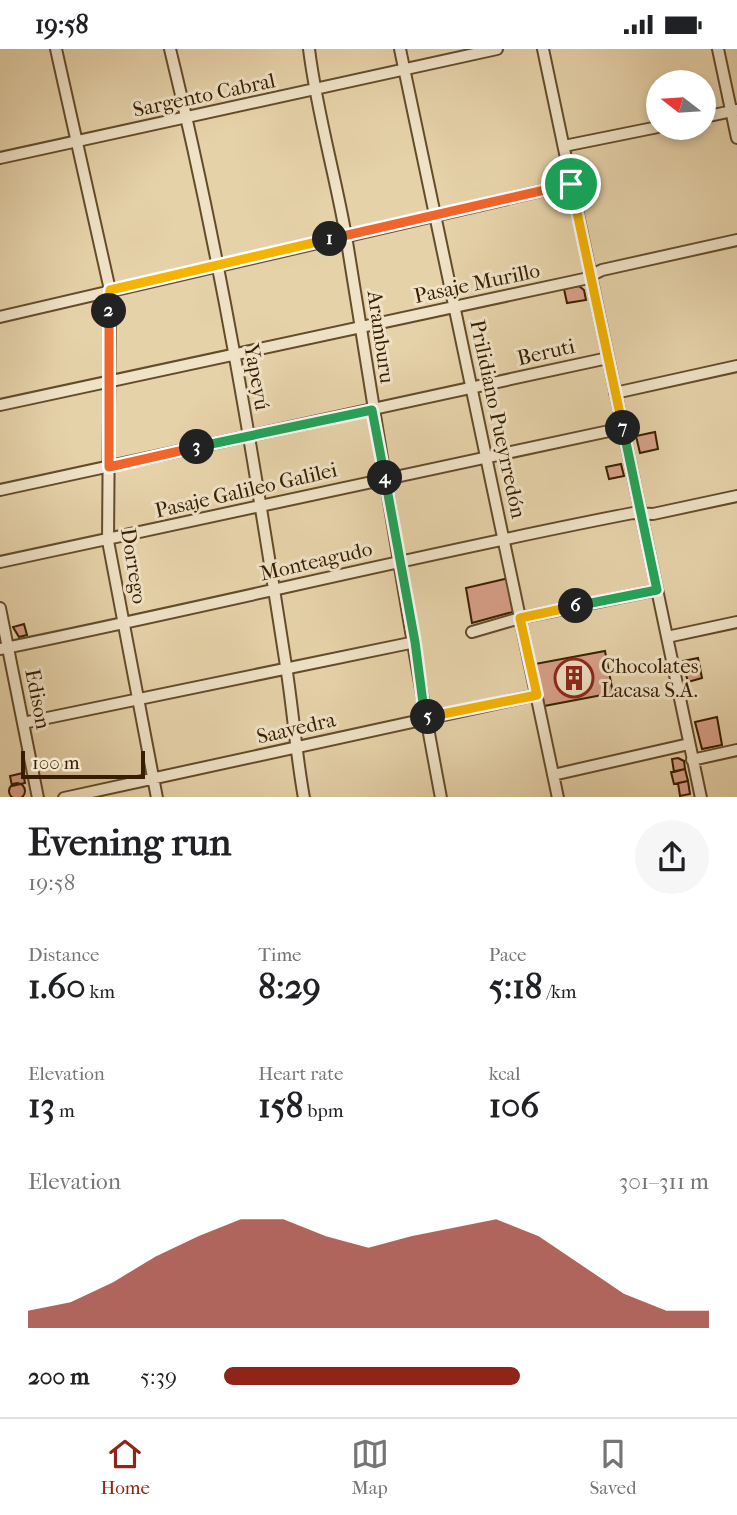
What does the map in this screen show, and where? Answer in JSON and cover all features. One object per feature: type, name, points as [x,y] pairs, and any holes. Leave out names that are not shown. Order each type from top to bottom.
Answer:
[{"type":"street","name":"Dorrego","points":[[57,49],[110,290],[107,541],[158,797]]},
{"type":"street","name":"Yapeyú","points":[[170,49],[219,266],[287,669],[295,749],[304,797]]},
{"type":"street","name":"Aramburu","points":[[309,49],[314,91],[346,235],[372,410],[415,642],[438,797]]},
{"type":"street","name":"Prilidiano Pueyrredón","points":[[400,49],[558,797]]},
{"type":"street","name":"Sargento Cabral","points":[[0,158],[314,91],[405,70],[467,52],[497,49]]},
{"type":"street","points":[[543,49],[701,797]]},
{"type":"street","points":[[718,49],[734,111],[737,138]]},
{"type":"street","points":[[716,115],[734,111]]},
{"type":"street","points":[[564,146],[646,129]]},
{"type":"street","points":[[0,317],[571,184]]},
{"type":"street","name":"Pasaje Murillo","points":[[0,405],[455,308],[591,276],[602,270],[737,240]]},
{"type":"street","name":"Beruti","points":[[0,490],[608,358]]},
{"type":"street","points":[[615,393],[737,366]]},
{"type":"street","name":"Pasaje Galileo Galilei","points":[[0,562],[385,479],[487,460],[623,428]]},
{"type":"street","name":"Monteagudo","points":[[4,648],[273,591],[503,538],[737,496]]},
{"type":"street","points":[[472,632],[520,618],[657,590]]},
{"type":"street","name":"Edison","points":[[0,608],[4,648],[38,797]]},
{"type":"street","points":[[667,637],[737,622]]},
{"type":"street","points":[[23,723],[415,642]]},
{"type":"street","name":"Saavedra","points":[[64,797],[155,780],[537,695]]},
{"type":"street","points":[[553,775],[689,744]]},
{"type":"street","points":[[692,760],[737,750]]},
{"type":"building","points":[[579,286],[584,290],[586,300],[567,303],[564,289]]},
{"type":"building","points":[[655,432],[658,449],[640,453],[636,436]]},
{"type":"building","points":[[621,464],[624,476],[609,479],[606,467]]},
{"type":"building","points":[[509,578],[516,611],[472,623],[466,588]]},
{"type":"building","points":[[24,624],[27,635],[19,637],[13,627]]},
{"type":"building","name":"Chocolates Lacasa S.A.","points":[[605,651],[613,693],[544,706],[535,664]]},
{"type":"building","points":[[698,658],[700,668],[685,671],[683,661]]},
{"type":"building","points":[[700,668],[702,678],[688,682],[685,671]]},
{"type":"building","points":[[717,717],[722,745],[702,749],[695,722]]},
{"type":"building","points":[[672,759],[684,761],[685,769],[674,772]]},
{"type":"building","points":[[685,769],[688,781],[674,784],[671,772]]},
{"type":"building","points":[[23,773],[25,783],[12,786],[10,776]]},
{"type":"building","points":[[688,781],[690,794],[680,796],[678,783]]},
{"type":"building","points":[[14,783],[20,783],[25,788],[23,797],[11,797],[9,794],[9,788]]},
{"type":"place","name":"Chocolates Lacasa S.A.","points":[[574,678]]},
{"type":"route","points":[[571,184],[657,590],[520,618],[537,695],[425,718],[415,642],[372,410],[109,467],[110,290],[571,184]]}]
